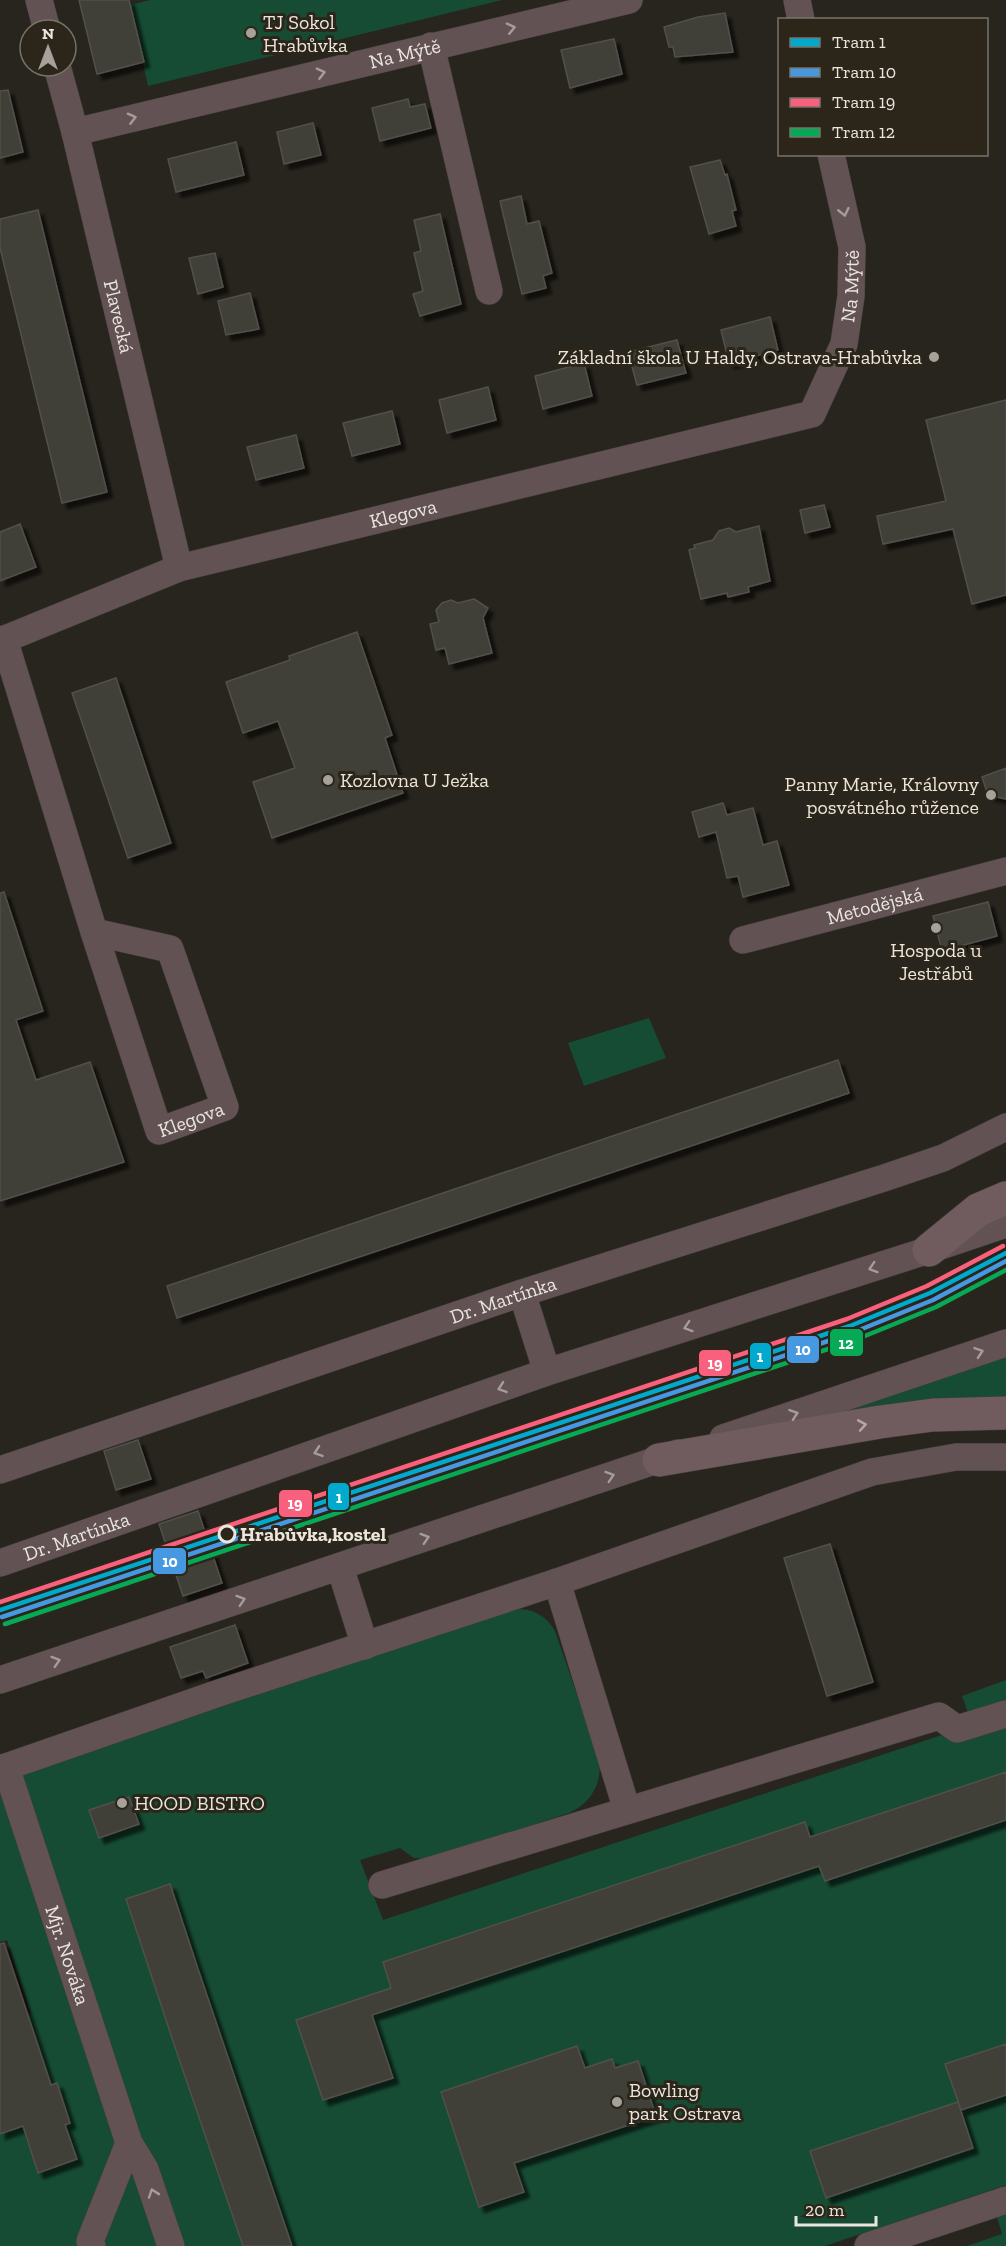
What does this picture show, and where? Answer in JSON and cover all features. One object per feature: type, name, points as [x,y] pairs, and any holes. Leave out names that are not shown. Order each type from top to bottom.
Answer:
[{"type":"highway","points":[[929,1250],[978,1210],[1006,1198]]},
{"type":"highway","points":[[659,1460],[880,1422],[933,1415],[1006,1413]]},
{"type":"street","points":[[39,0],[44,18]]},
{"type":"street","name":"Na Mýtě","points":[[75,132],[630,0]]},
{"type":"street","points":[[797,0],[801,18]]},
{"type":"street","points":[[431,46],[489,291]]},
{"type":"street","name":"Plavecká","points":[[60,78],[179,567]]},
{"type":"street","name":"Na Mýtě","points":[[812,414],[844,344],[852,296],[852,247],[831,156]]},
{"type":"street","name":"Klegova","points":[[94,932],[170,949],[225,1107],[159,1131],[94,932],[2,640],[179,567],[812,414]]},
{"type":"street","name":"Metodějská","points":[[743,940],[1006,871]]},
{"type":"street","name":"Dr. Martínka","points":[[0,1470],[522,1293],[818,1201],[943,1158],[1006,1127]]},
{"type":"street","name":"Dr. Martínka","points":[[0,1563],[548,1372],[1006,1224]]},
{"type":"street","points":[[522,1293],[548,1372]]},
{"type":"street","points":[[0,1680],[1006,1343]]},
{"type":"street","points":[[3,1768],[872,1473],[956,1457],[1006,1457]]},
{"type":"street","points":[[340,1567],[365,1646]]},
{"type":"street","points":[[556,1582],[627,1810]]},
{"type":"street","points":[[382,1885],[939,1716],[957,1729],[1006,1713]]},
{"type":"street","name":"Mjr. Nováka","points":[[3,1768],[129,2143],[145,2169],[171,2246]]},
{"type":"street","points":[[92,2246],[90,2241],[129,2143]]},
{"type":"street","points":[[868,2246],[1006,2200]]},
{"type":"green space","name":"TJ Sokol Hrabůvka","points":[[150,0],[502,0],[148,86],[130,5]]},
{"type":"green space","points":[[649,1018],[666,1058],[584,1086],[568,1043]]},
{"type":"green space","points":[[1006,1344],[1006,1413],[659,1460]]},
{"type":"green space","points":[[514,1609],[538,1614],[555,1631],[599,1758],[597,1784],[584,1804],[569,1813],[428,1859],[414,1858],[400,1848],[360,1860],[383,1920],[972,1725],[962,1696],[1006,1680],[1006,2185],[825,2246],[0,2246],[0,2133],[22,2126],[38,2172],[76,2160],[64,2125],[69,2122],[56,2083],[50,2084],[27,2016],[31,2013],[7,1940],[0,1942],[0,1781]]},
{"type":"green space","points":[[1006,2211],[1006,2246],[967,2246],[1002,2234],[996,2214]]},
{"type":"building","points":[[79,0],[129,0],[144,62],[97,74]]},
{"type":"building","points":[[725,13],[733,52],[675,57],[673,47],[669,47],[664,27],[698,17]]},
{"type":"building","points":[[614,39],[622,74],[570,88],[561,50]]},
{"type":"building","points":[[8,90],[23,152],[0,158],[0,91]]},
{"type":"building","points":[[408,99],[410,107],[425,104],[431,128],[380,141],[372,108]]},
{"type":"building","points":[[313,123],[321,155],[284,164],[277,132]]},
{"type":"building","points":[[236,142],[244,175],[176,192],[168,159]]},
{"type":"building","points":[[720,160],[725,175],[727,174],[736,210],[732,211],[736,226],[709,234],[690,167]]},
{"type":"building","points":[[521,196],[527,224],[539,221],[552,273],[543,276],[546,288],[522,294],[500,201]]},
{"type":"building","points":[[38,210],[107,492],[62,503],[0,248],[0,219]]},
{"type":"building","points":[[440,214],[461,304],[420,316],[413,294],[423,291],[414,253],[421,251],[414,220]]},
{"type":"building","points":[[215,253],[223,287],[198,294],[189,258]]},
{"type":"building","points":[[250,293],[259,329],[226,335],[218,301]]},
{"type":"building","points":[[770,317],[778,350],[729,363],[721,330]]},
{"type":"building","points":[[677,340],[686,373],[637,385],[628,352]]},
{"type":"building","points":[[584,363],[592,396],[543,409],[535,376]]},
{"type":"building","points":[[488,387],[496,420],[447,433],[439,400]]},
{"type":"building","points":[[1006,400],[1006,595],[972,604],[953,529],[883,544],[877,516],[946,501],[926,420]]},
{"type":"building","points":[[392,411],[400,444],[352,456],[343,423]]},
{"type":"building","points":[[296,435],[304,468],[256,480],[247,447]]},
{"type":"building","points":[[824,505],[830,527],[805,533],[800,510]]},
{"type":"building","points":[[20,524],[36,567],[0,581],[0,532]]},
{"type":"building","points":[[759,526],[770,581],[748,587],[749,592],[728,597],[727,593],[701,599],[689,550],[695,548],[694,545],[713,540],[719,531],[729,528],[736,532]]},
{"type":"building","points":[[474,599],[488,608],[483,618],[492,653],[449,664],[445,648],[436,650],[430,624],[439,622],[436,610],[442,603],[451,600],[458,603]]},
{"type":"building","points":[[357,632],[392,735],[385,738],[403,793],[272,838],[253,782],[295,768],[278,721],[243,733],[226,682],[290,660],[289,656]]},
{"type":"building","points":[[116,678],[171,843],[128,858],[72,693]]},
{"type":"building","points":[[1006,768],[1006,799],[988,795],[982,777]]},
{"type":"building","points":[[723,803],[727,815],[753,808],[763,845],[777,841],[789,885],[743,897],[738,876],[727,878],[716,832],[699,837],[692,812]]},
{"type":"building","points":[[4,892],[43,1011],[16,1020],[36,1080],[90,1062],[124,1162],[0,1201],[0,893]]},
{"type":"building","points":[[988,902],[997,936],[942,951],[933,916]]},
{"type":"building","points":[[838,1060],[849,1093],[177,1318],[167,1286]]},
{"type":"building","points":[[138,1440],[151,1479],[116,1490],[104,1451]]},
{"type":"building","points":[[198,1511],[222,1583],[183,1596],[159,1524]]},
{"type":"building","points":[[830,1544],[873,1682],[827,1696],[784,1558]]},
{"type":"building","points":[[235,1625],[248,1663],[206,1678],[203,1671],[181,1678],[170,1647]]},
{"type":"building","points":[[1006,1772],[1006,1820],[825,1881],[819,1866],[372,2015],[393,2078],[323,2100],[296,2020],[391,1988],[383,1962],[805,1822],[810,1837]]},
{"type":"building","points":[[129,1797],[139,1824],[99,1838],[89,1810]]},
{"type":"building","points":[[170,1884],[292,2246],[243,2246],[176,2050],[126,1899]]},
{"type":"building","points":[[4,1943],[51,2085],[57,2083],[70,2123],[65,2125],[77,2159],[38,2173],[23,2126],[0,2134],[0,1944]]},
{"type":"building","points":[[1006,2044],[1006,2095],[961,2110],[945,2064]]},
{"type":"building","points":[[577,2046],[585,2068],[612,2059],[615,2068],[638,2061],[656,2116],[514,2163],[524,2192],[479,2207],[441,2092]]},
{"type":"building","points":[[958,2102],[973,2148],[826,2198],[810,2151]]},
{"type":"tram line","name":"19","points":[[0,1602],[847,1319],[927,1286],[1003,1246]]},
{"type":"tram line","name":"1","points":[[0,1610],[850,1326],[930,1293],[1006,1253]]},
{"type":"tram line","name":"10","points":[[2,1617],[852,1333],[933,1300],[1006,1261]]},
{"type":"tram line","name":"12","points":[[5,1624],[855,1340],[936,1307],[1006,1270]]},
{"type":"place","name":"TJ Sokol Hrabůvka","points":[[251,33]]},
{"type":"place","name":"Základní škola U Haldy, Ostrava-Hrabůvka","points":[[934,357]]},
{"type":"place","name":"Kozlovna U Ježka","points":[[328,780]]},
{"type":"place","name":"Panny Marie, Královny posvátného růžence","points":[[991,795]]},
{"type":"place","name":"Hospoda u Jestřábů","points":[[936,928]]},
{"type":"place","name":"Hrabůvka,kostel","points":[[227,1534]]},
{"type":"place","name":"HOOD BISTRO","points":[[122,1803]]},
{"type":"place","name":"Bowling park Ostrava","points":[[617,2102]]}]
